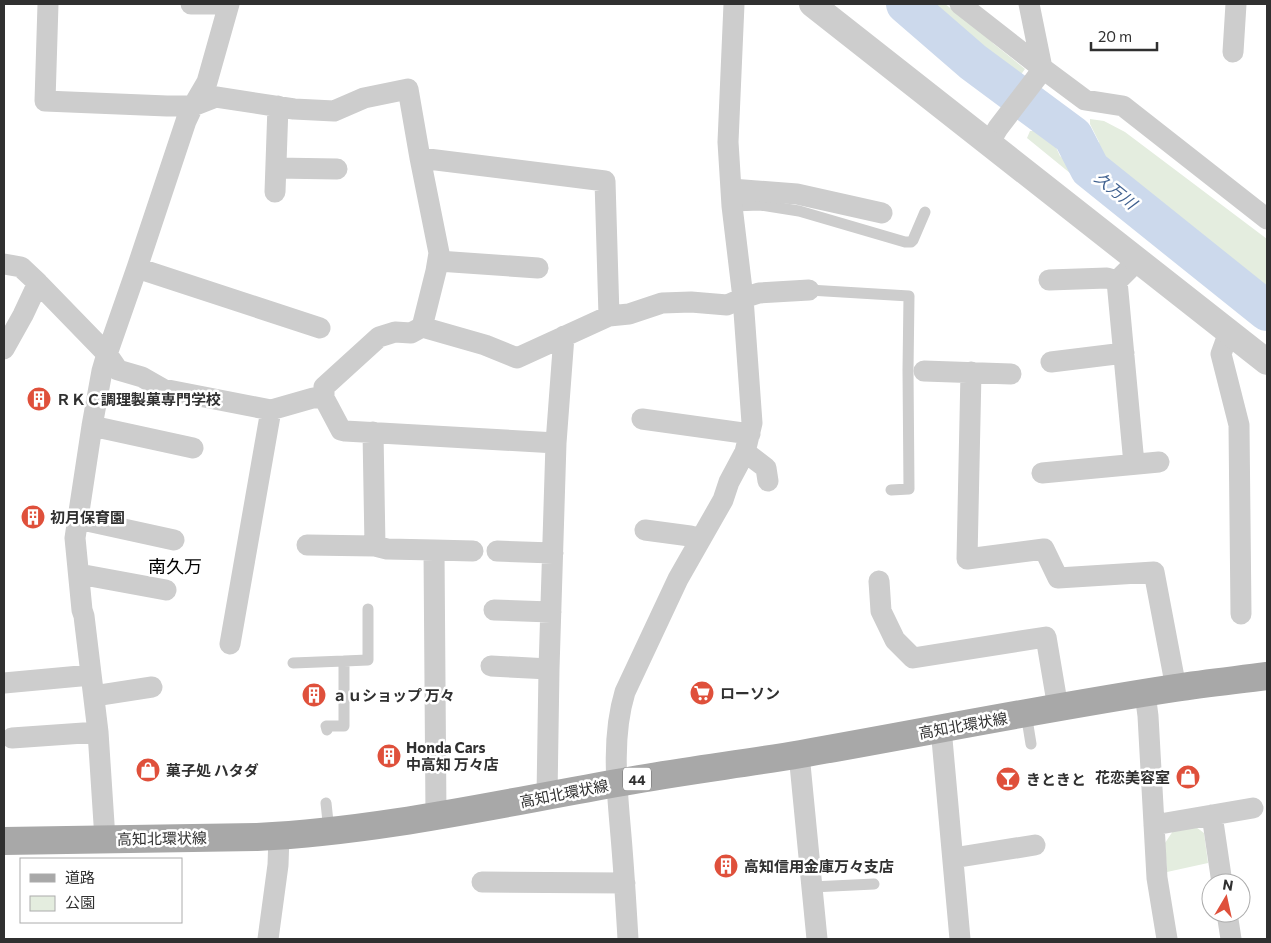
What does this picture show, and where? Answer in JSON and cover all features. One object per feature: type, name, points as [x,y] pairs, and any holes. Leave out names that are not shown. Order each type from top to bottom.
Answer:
[{"type":"main road","name":"高知北環状線","points":[[4,841],[280,836],[329,830],[436,816],[617,782],[799,754],[1026,713],[1176,688],[1267,676]]},
{"type":"street","points":[[48,4],[45,101],[193,106],[216,96],[294,109],[334,111],[364,98],[408,89],[439,253],[422,327]]},
{"type":"street","points":[[105,840],[98,732],[82,610],[76,538],[92,426],[107,354],[186,121],[207,82],[229,4],[191,4]]},
{"type":"street","points":[[628,939],[617,782],[617,738],[620,708],[678,579],[724,500],[729,482],[748,443],[752,423],[728,133],[734,4]]},
{"type":"street","points":[[812,4],[993,135],[1138,259],[1267,362]]},
{"type":"street","points":[[960,4],[1040,73],[1085,100],[1124,106],[1267,219]]},
{"type":"street","points":[[993,135],[1040,73],[1029,4]]},
{"type":"street","points":[[1233,52],[1236,4]]},
{"type":"street","points":[[275,192],[278,106]]},
{"type":"street","points":[[420,158],[605,181],[609,316]]},
{"type":"street","points":[[276,168],[337,169]]},
{"type":"street","points":[[732,197],[798,194],[882,213]]},
{"type":"street","points":[[1134,464],[1117,281],[1138,259]]},
{"type":"street","points":[[438,261],[538,268]]},
{"type":"street","points":[[4,264],[20,268],[38,282],[107,354],[118,370],[142,377],[163,389],[271,410],[313,398],[324,398]]},
{"type":"street","points":[[137,268],[320,328]]},
{"type":"street","points":[[1049,280],[1107,278],[1117,281]]},
{"type":"street","points":[[4,349],[23,315],[38,282]]},
{"type":"street","points":[[556,443],[345,432],[341,430],[324,398],[324,387],[379,337],[395,332],[411,333],[422,327],[485,346],[516,358],[609,316],[629,314],[662,303],[691,302],[727,306],[742,298],[759,293],[809,290]]},
{"type":"street","points":[[1229,332],[1221,354],[1239,425],[1241,614]]},
{"type":"street","points":[[547,796],[556,443],[564,336]]},
{"type":"street","points":[[1051,362],[1124,353]]},
{"type":"street","points":[[924,370],[1011,374]]},
{"type":"street","points":[[971,372],[967,559],[1044,549],[1058,578],[1154,572],[1176,688]]},
{"type":"street","points":[[230,644],[271,410]]},
{"type":"street","points":[[642,419],[748,443],[766,468],[768,481]]},
{"type":"street","points":[[92,426],[193,448]]},
{"type":"street","points":[[373,432],[375,546]]},
{"type":"street","points":[[1042,473],[1159,462]]},
{"type":"street","points":[[78,519],[174,540]]},
{"type":"street","points":[[645,530],[701,539]]},
{"type":"street","points":[[307,545],[472,551]]},
{"type":"street","points":[[434,550],[436,816]]},
{"type":"street","points":[[497,551],[553,553]]},
{"type":"street","points":[[78,574],[166,590]]},
{"type":"street","points":[[879,581],[881,611],[894,640],[913,658],[1046,637],[1058,708]]},
{"type":"street","points":[[494,610],[551,612]]},
{"type":"street","points":[[491,666],[549,669]]},
{"type":"street","points":[[4,683],[91,674]]},
{"type":"street","points":[[94,696],[152,687]]},
{"type":"street","points":[[1145,693],[1148,716],[1157,878],[1166,939]]},
{"type":"street","points":[[941,728],[960,939]]},
{"type":"street","points":[[12,738],[98,732]]},
{"type":"street","points":[[799,754],[818,939]]},
{"type":"street","points":[[1154,825],[1253,808]]},
{"type":"street","points":[[1212,815],[1221,873]]},
{"type":"street","points":[[268,939],[280,836]]},
{"type":"street","points":[[953,858],[1035,844]]},
{"type":"street","points":[[482,882],[625,883]]},
{"type":"street","points":[[1228,923],[1230,939]]},
{"type":"lane","points":[[732,197],[760,205],[799,211],[905,242],[913,240],[925,212]]},
{"type":"lane","points":[[809,290],[910,296],[908,489],[890,490]]},
{"type":"lane","points":[[896,394],[908,395]]},
{"type":"lane","points":[[294,662],[368,660],[368,610]]},
{"type":"lane","points":[[326,730],[326,726],[344,726],[344,661]]},
{"type":"lane","points":[[1026,713],[1031,744]]},
{"type":"lane","points":[[326,803],[329,830]]},
{"type":"lane","points":[[812,887],[874,884]]},
{"type":"green space","points":[[922,4],[945,4],[982,32],[1025,69],[1017,80],[997,63],[981,60],[951,28]]},
{"type":"green space","points":[[1090,119],[1104,121],[1125,132],[1267,239],[1267,301],[1102,169],[1099,156],[1099,142],[1090,124]]},
{"type":"green space","points":[[1030,131],[1040,131],[1054,143],[1060,156],[1267,318],[1267,330],[1179,262],[1027,138]]},
{"type":"green space","points":[[1196,827],[1204,833],[1208,863],[1167,872],[1165,843],[1173,831]]},
{"type":"waterway","name":"久万川","points":[[906,4],[973,62],[1073,136],[1090,169],[1267,311]]},
{"type":"place","name":"ＲＫＣ調理製菓専門学校","points":[[39,399]]},
{"type":"place","name":"初月保育園","points":[[33,517]]},
{"type":"place","name":"ローソン","points":[[702,693]]},
{"type":"place","name":"ａｕショップ 万々","points":[[314,695]]},
{"type":"place","name":"Honda Cars 中高知 万々店","points":[[389,756]]},
{"type":"place","name":"菓子処 ハタダ","points":[[148,770]]},
{"type":"place","name":"花恋美容室","points":[[1188,777]]},
{"type":"place","name":"きときと","points":[[1008,779]]},
{"type":"place","name":"高知信用金庫万々支店","points":[[726,866]]},
{"type":"district","name":"南久万","points":[[175,566]]}]
